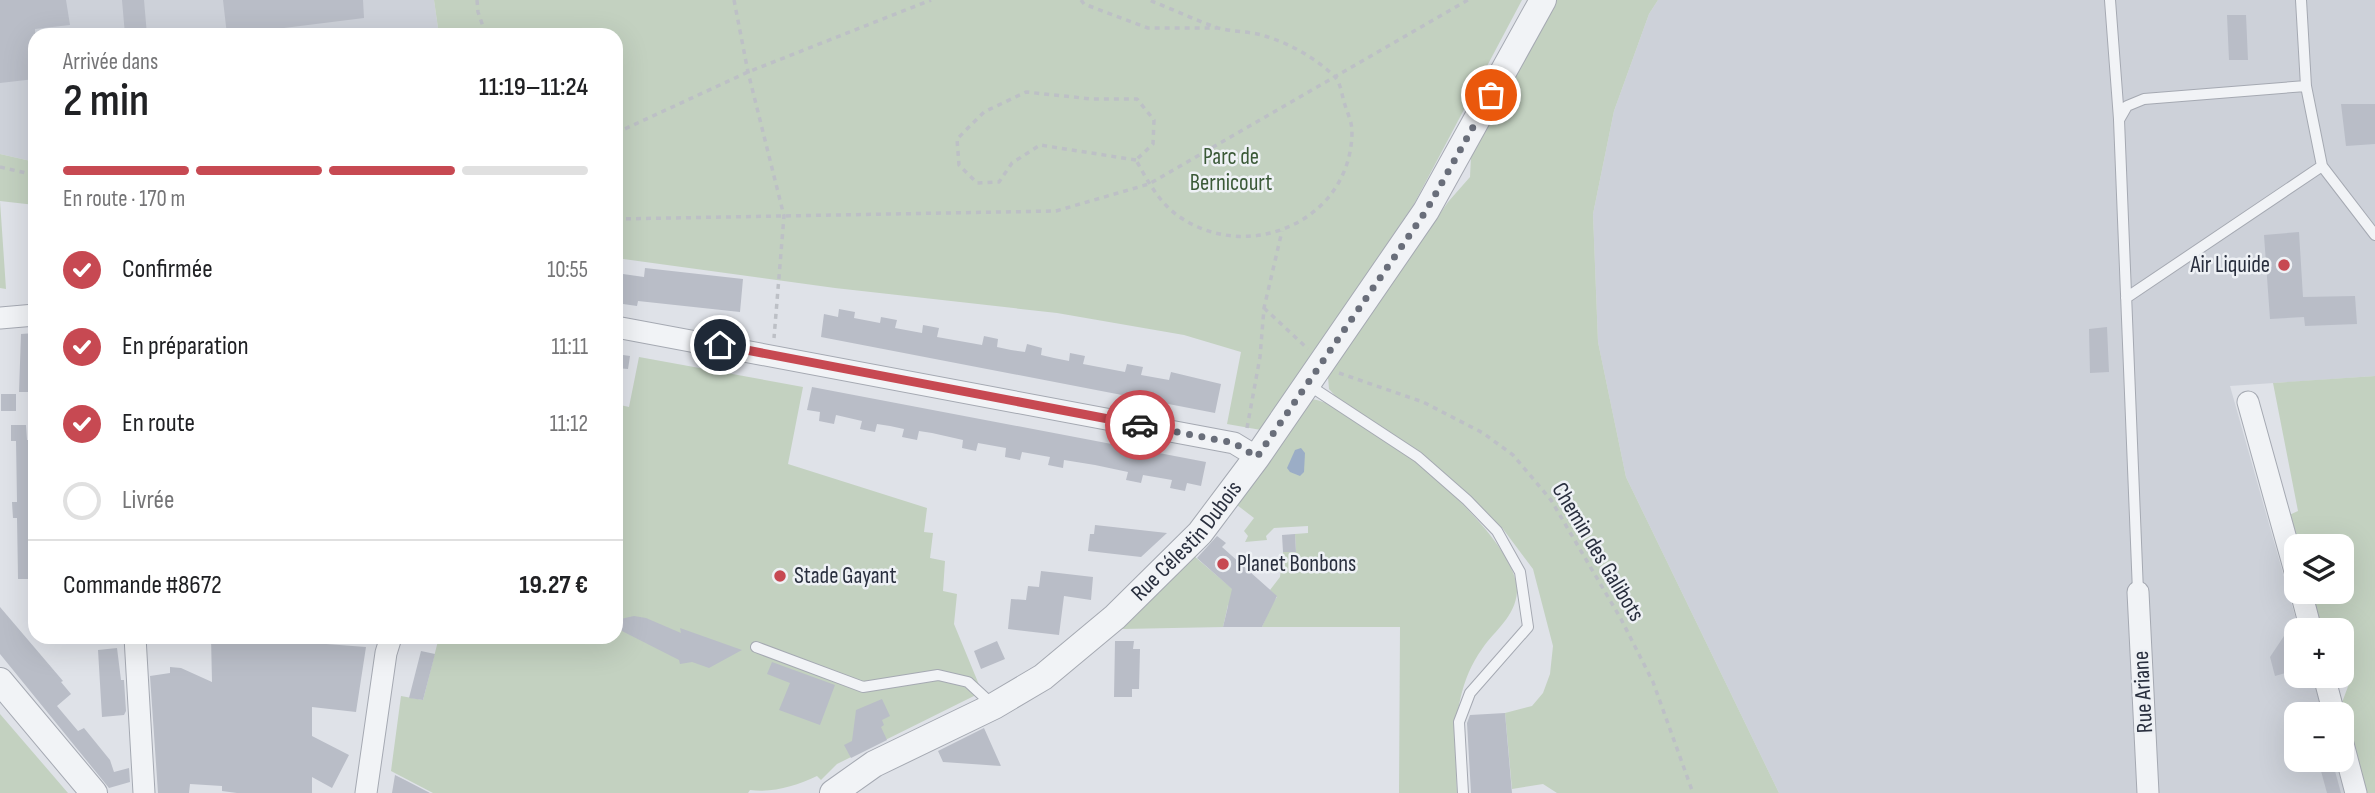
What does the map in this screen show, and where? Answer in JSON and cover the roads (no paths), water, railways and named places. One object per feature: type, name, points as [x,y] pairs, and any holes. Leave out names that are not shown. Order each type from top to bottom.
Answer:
[{"type":"street","name":"Rue Célestin Dubois","points":[[833,793],[874,764],[994,706],[1043,677],[1124,609],[1200,533],[1257,457],[1426,211],[1543,0]]},
{"type":"street","points":[[0,318],[28,316]]},
{"type":"street","points":[[623,328],[1234,443],[1257,457]]},
{"type":"street","points":[[2248,402],[2285,534]]},
{"type":"street","name":"Rue Ariane","points":[[2138,592],[2148,793]]},
{"type":"street","points":[[135,644],[145,790]]},
{"type":"street","points":[[366,793],[389,644]]},
{"type":"street","points":[[0,681],[94,793]]},
{"type":"street","points":[[2350,772],[2356,793]]},
{"type":"lane","points":[[2110,0],[2119,120],[2138,592]]},
{"type":"lane","points":[[2301,0],[2306,86],[2322,166],[2375,235]]},
{"type":"lane","points":[[2119,120],[2127,106],[2144,99],[2306,86]]},
{"type":"lane","points":[[2126,298],[2322,166]]},
{"type":"lane","points":[[1314,373],[1467,500],[1497,531],[1520,572],[1528,627],[1470,693],[1459,722],[1463,793]]},
{"type":"lane","points":[[756,646],[863,687],[938,675],[968,682],[994,706]]},
{"type":"water","points":[[1301,448],[1305,453],[1304,472],[1300,476],[1287,468],[1295,450]]},
{"type":"place","name":"Air Liquide","points":[[2284,265]]},
{"type":"place","name":"Planet Bonbons","points":[[1223,564]]},
{"type":"place","name":"Stade Gayant","points":[[780,576]]},
{"type":"park label","name":"Parc de Bernicourt","points":[[1231,170]]}]
